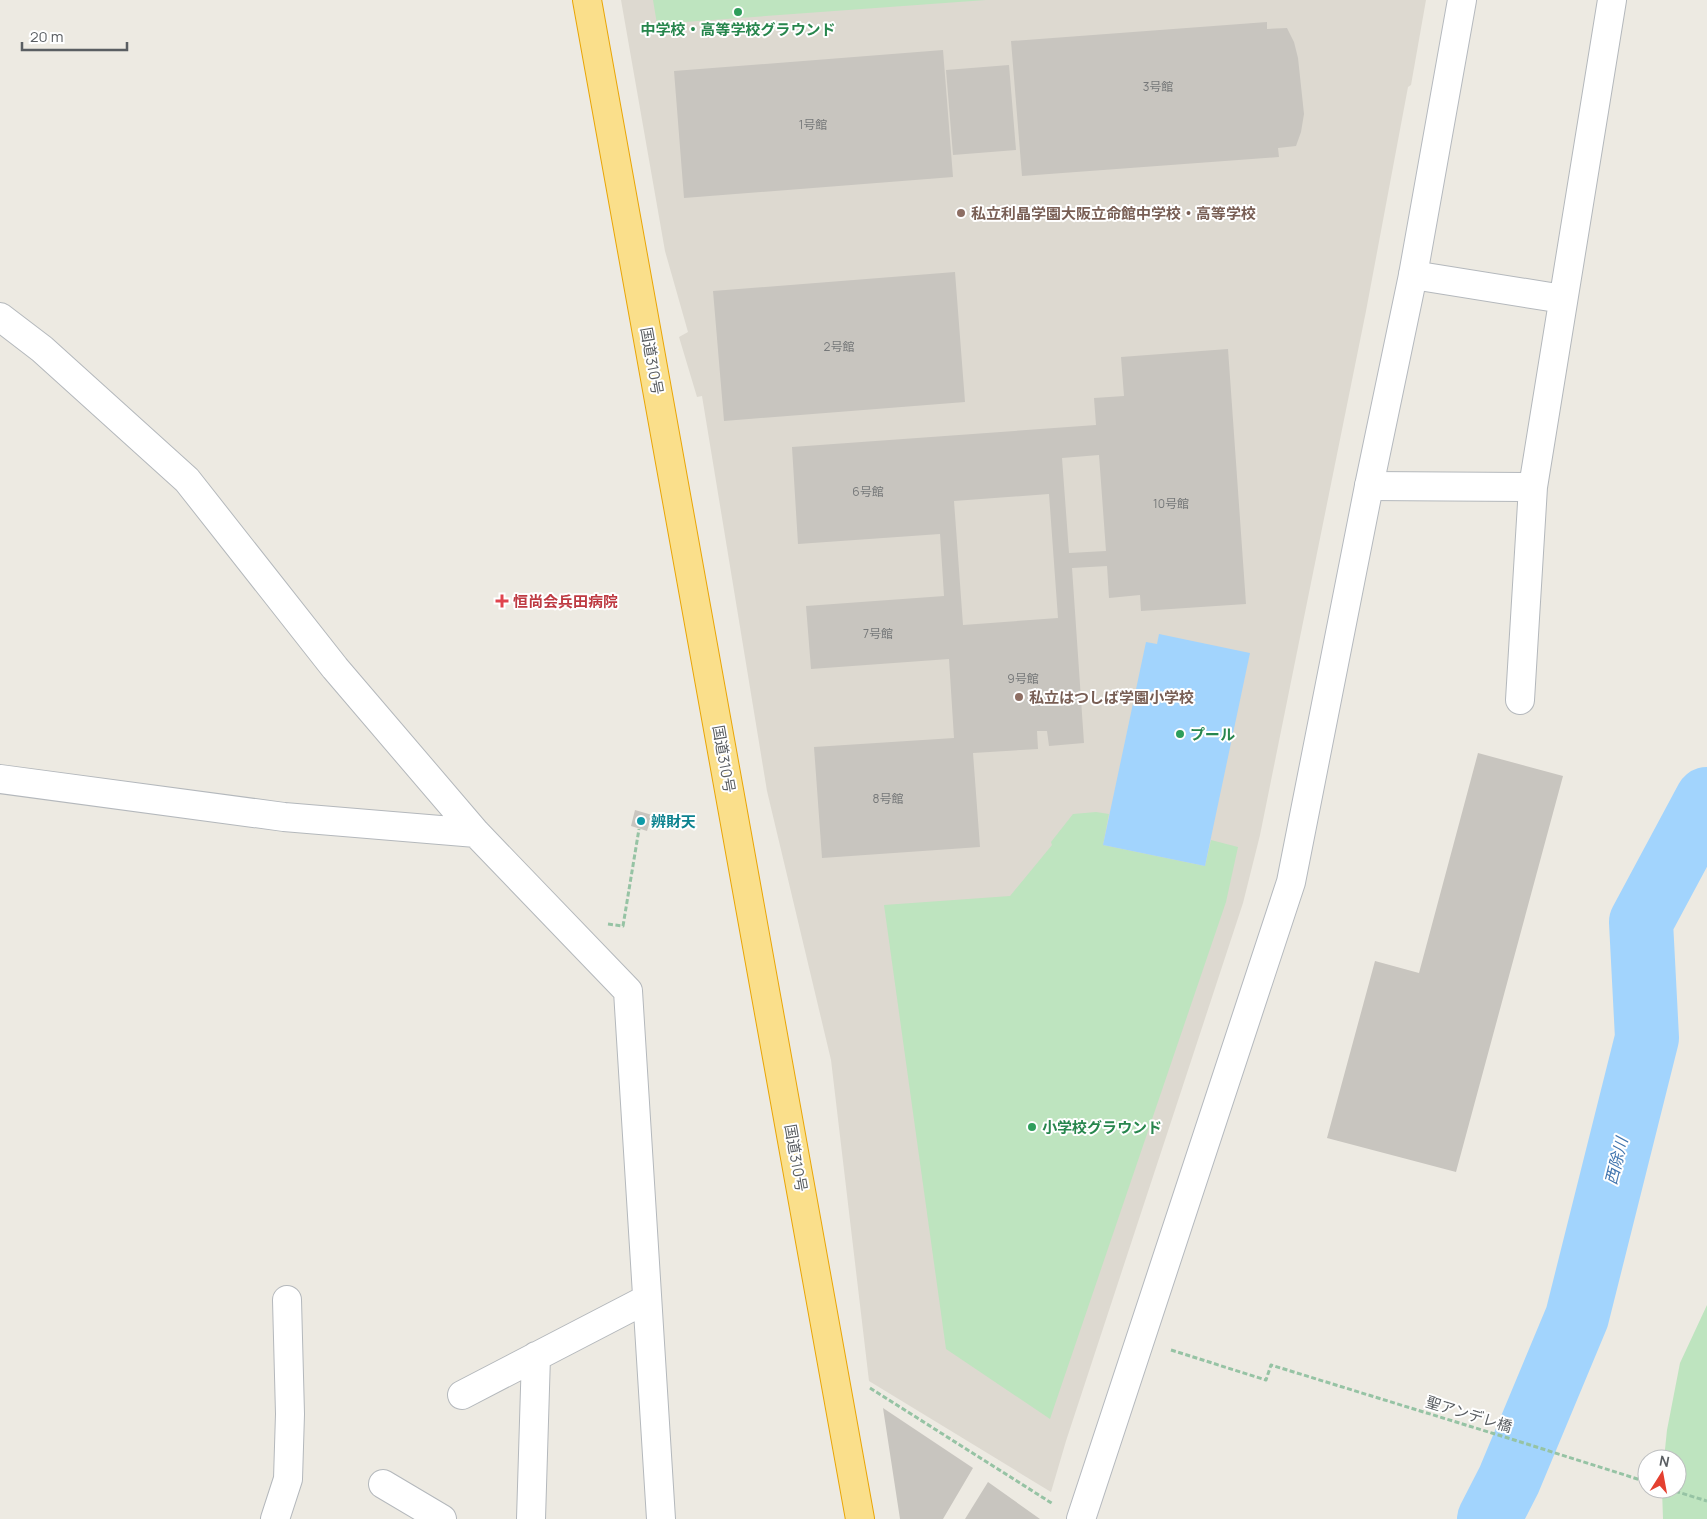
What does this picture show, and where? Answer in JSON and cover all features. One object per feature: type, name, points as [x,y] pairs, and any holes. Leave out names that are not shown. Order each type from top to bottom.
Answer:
[{"type":"highway","name":"国道310号","points":[[587,0],[860,1519]]},
{"type":"street","points":[[1071,1514],[1139,1340],[1291,882],[1369,486],[1413,275],[1462,0]]},
{"type":"street","points":[[1520,700],[1533,487],[1612,0]]},
{"type":"street","points":[[1413,275],[1563,299]]},
{"type":"street","points":[[0,317],[42,349],[188,480],[335,668],[476,833],[628,991],[661,1519]]},
{"type":"street","points":[[1369,486],[1533,487]]},
{"type":"street","points":[[0,779],[284,817],[476,833]]},
{"type":"street","points":[[462,1394],[647,1299]]},
{"type":"street","points":[[275,1519],[288,1479],[290,1414],[287,1300]]},
{"type":"street","points":[[531,1519],[536,1356]]},
{"type":"street","points":[[383,1484],[442,1519]]},
{"type":"path","points":[[623,926],[640,828]]},
{"type":"path","name":"聖アンデレ橋","points":[[1139,1340],[1266,1380],[1271,1365],[1637,1479]]},
{"type":"path","points":[[833,1365],[1071,1514]]},
{"type":"path","points":[[1687,1495],[1707,1501]]},
{"type":"shaded area","name":"私立はつしば学園小学校","points":[[621,0],[1426,0],[1411,85],[1408,87],[1366,311],[1260,835],[1243,903],[1066,1441],[1051,1492],[869,1381],[831,1060],[767,791],[702,396],[697,397],[679,337],[688,332],[665,251]]},
{"type":"green space","name":"中学校・高等学校グラウンド","points":[[653,0],[986,0],[657,24]]},
{"type":"green space","name":"小学校グラウンド","points":[[1096,812],[1109,814],[1103,845],[1205,866],[1211,840],[1238,847],[1226,902],[1050,1419],[946,1349],[884,905],[1010,896],[1052,845],[1051,842],[1073,814]]},
{"type":"green space","points":[[1707,1305],[1707,1519],[1663,1519],[1662,1499],[1687,1499],[1687,1449],[1665,1449],[1680,1363]]},
{"type":"water","name":"プール","points":[[1159,634],[1250,653],[1205,866],[1103,845],[1146,642],[1157,644]]},
{"type":"building","points":[[1267,22],[1267,29],[1287,28],[1294,42],[1298,58],[1304,114],[1296,146],[1278,148],[1279,157],[1022,176],[1011,41]]},
{"type":"building","points":[[943,50],[953,177],[684,198],[674,71]]},
{"type":"building","points":[[1009,65],[1016,150],[953,155],[946,70]]},
{"type":"building","points":[[955,272],[965,402],[724,421],[713,291]]},
{"type":"building","points":[[1228,349],[1246,604],[1141,611],[1140,595],[1109,598],[1107,566],[1072,568],[1084,743],[1049,746],[1047,731],[1037,731],[1038,749],[973,753],[980,847],[822,858],[814,747],[954,738],[949,659],[811,669],[806,606],[944,596],[940,534],[798,544],[792,447],[1096,425],[1094,398],[1124,396],[1121,357]],"holes":[[[1099,455],[1106,551],[1069,553],[1062,458]],[[1049,494],[1058,618],[963,625],[954,501]]]},
{"type":"building","points":[[1478,753],[1563,776],[1456,1172],[1327,1138],[1375,961],[1419,973]]},
{"type":"building","name":"辨財天","points":[[635,810],[652,815],[647,831],[631,826]]},
{"type":"building","points":[[883,1408],[973,1468],[943,1519],[900,1519]]},
{"type":"building","points":[[988,1482],[1040,1519],[965,1519]]},
{"type":"waterway","name":"西除川","points":[[1489,1519],[1509,1480],[1577,1317],[1647,1038],[1641,922],[1707,799]]},
{"type":"place","name":"中学校・高等学校グラウンド","points":[[738,12]]},
{"type":"place","name":"私立利晶学園大阪立命館中学校・高等学校","points":[[961,213]]},
{"type":"place","name":"恒尚会兵田病院","points":[[502,601]]},
{"type":"place","name":"私立はつしば学園小学校","points":[[1019,697]]},
{"type":"place","name":"プール","points":[[1180,734]]},
{"type":"place","name":"辨財天","points":[[641,821]]},
{"type":"place","name":"小学校グラウンド","points":[[1032,1127]]}]
